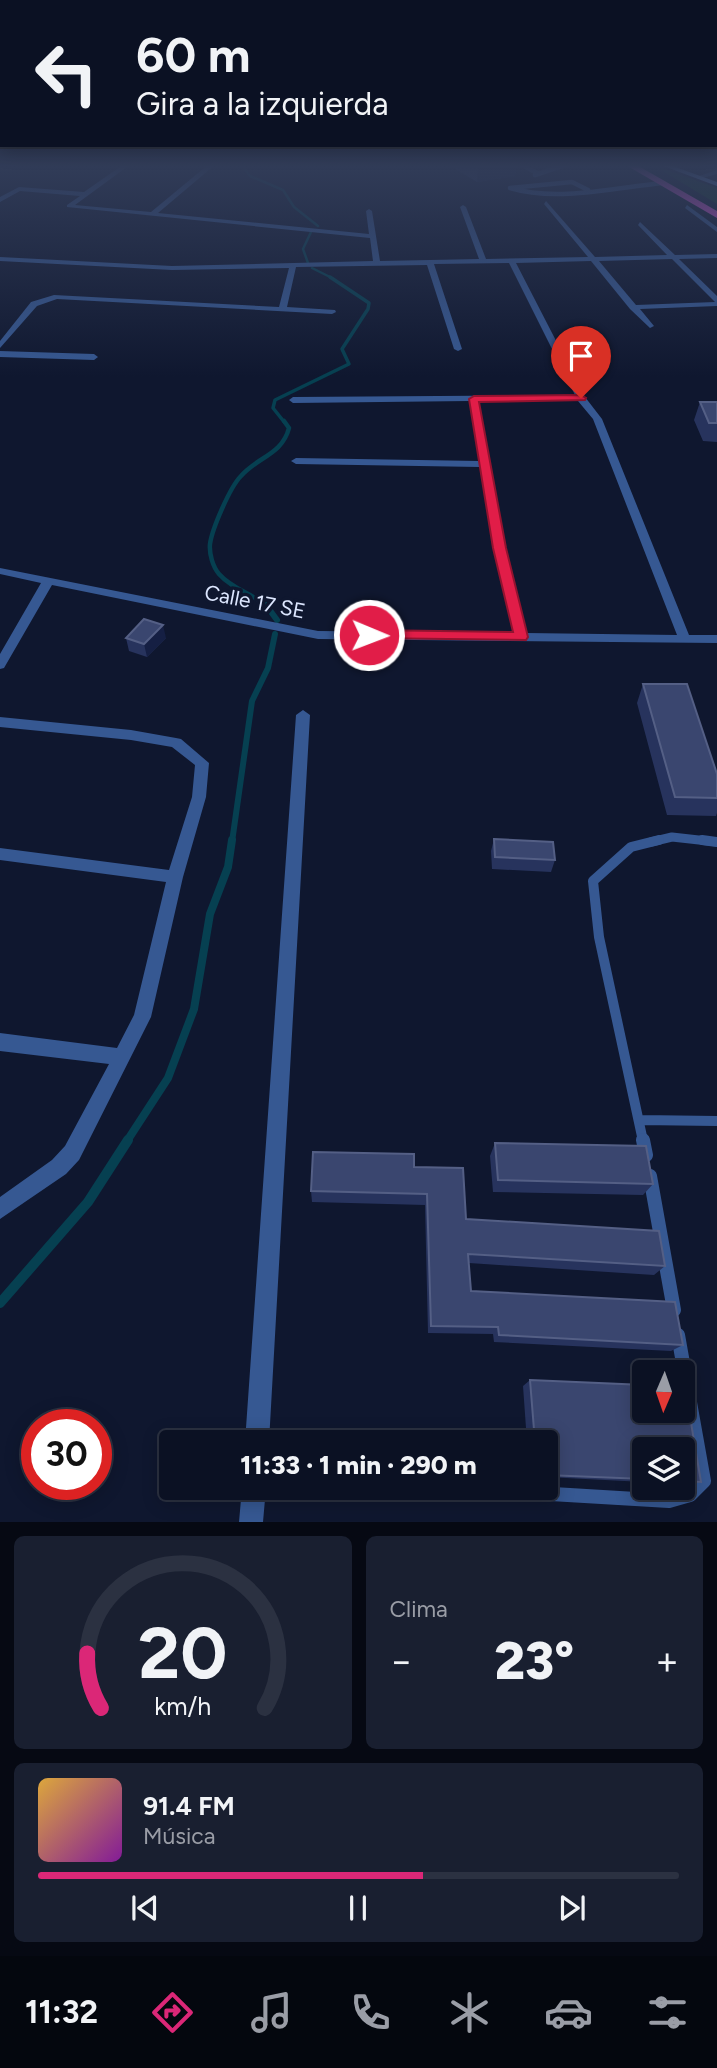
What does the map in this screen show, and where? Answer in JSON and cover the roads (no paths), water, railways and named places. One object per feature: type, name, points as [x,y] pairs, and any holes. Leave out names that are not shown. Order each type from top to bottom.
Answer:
[{"type":"street","points":[[363,235],[373,236],[377,264]]},
{"type":"street","points":[[474,235],[483,260]]},
{"type":"street","points":[[573,235],[650,326]]},
{"type":"street","points":[[651,235],[717,302]]},
{"type":"street","points":[[0,258],[172,268],[717,256]]},
{"type":"street","points":[[512,261],[581,398],[597,419],[685,639]]},
{"type":"street","points":[[430,262],[458,349]]},
{"type":"street","points":[[283,307],[293,267]]},
{"type":"street","points":[[0,346],[34,304],[57,297],[283,307],[332,312]]},
{"type":"street","points":[[633,307],[717,302]]},
{"type":"street","points":[[0,354],[94,357]]},
{"type":"street","points":[[293,400],[581,398]]},
{"type":"street","points":[[474,399],[499,548],[521,637]]},
{"type":"street","points":[[296,461],[484,464]]},
{"type":"street","name":"Calle 17 SE","points":[[0,571],[318,635],[717,639]]},
{"type":"street","points":[[0,665],[48,581]]},
{"type":"street","points":[[258,1430],[303,715]]},
{"type":"street","points":[[0,722],[131,735],[176,743],[202,763],[199,797],[175,877],[142,1017],[72,1153],[59,1167],[0,1209]]},
{"type":"street","points":[[0,854],[175,877]]},
{"type":"street","points":[[0,1042],[122,1057]]},
{"type":"street","points":[[251,1522],[253,1500]]},
{"type":"lane","points":[[558,1494],[669,1501],[690,1495],[704,1481],[640,1119],[599,937],[593,881],[631,847],[672,837],[717,842]]},
{"type":"lane","points":[[640,1119],[717,1121]]},
{"type":"waterway","points":[[308,263],[303,249],[310,235]]},
{"type":"waterway","points":[[312,268],[330,277]]},
{"type":"waterway","points":[[285,423],[273,408],[275,400],[349,364],[342,349],[368,309],[369,303],[330,277]]},
{"type":"waterway","points":[[330,277],[334,279]]},
{"type":"waterway","points":[[267,606],[219,574],[212,560],[210,544],[222,508],[237,481],[247,470],[275,450],[286,437],[289,428],[284,421]]},
{"type":"waterway","points":[[267,606],[277,620]]},
{"type":"waterway","points":[[232,842],[252,701],[268,668],[275,634]]},
{"type":"waterway","points":[[127,1141],[168,1078],[194,1009],[210,914],[228,867],[232,840]]},
{"type":"waterway","points":[[0,1303],[88,1202],[128,1140]]}]
